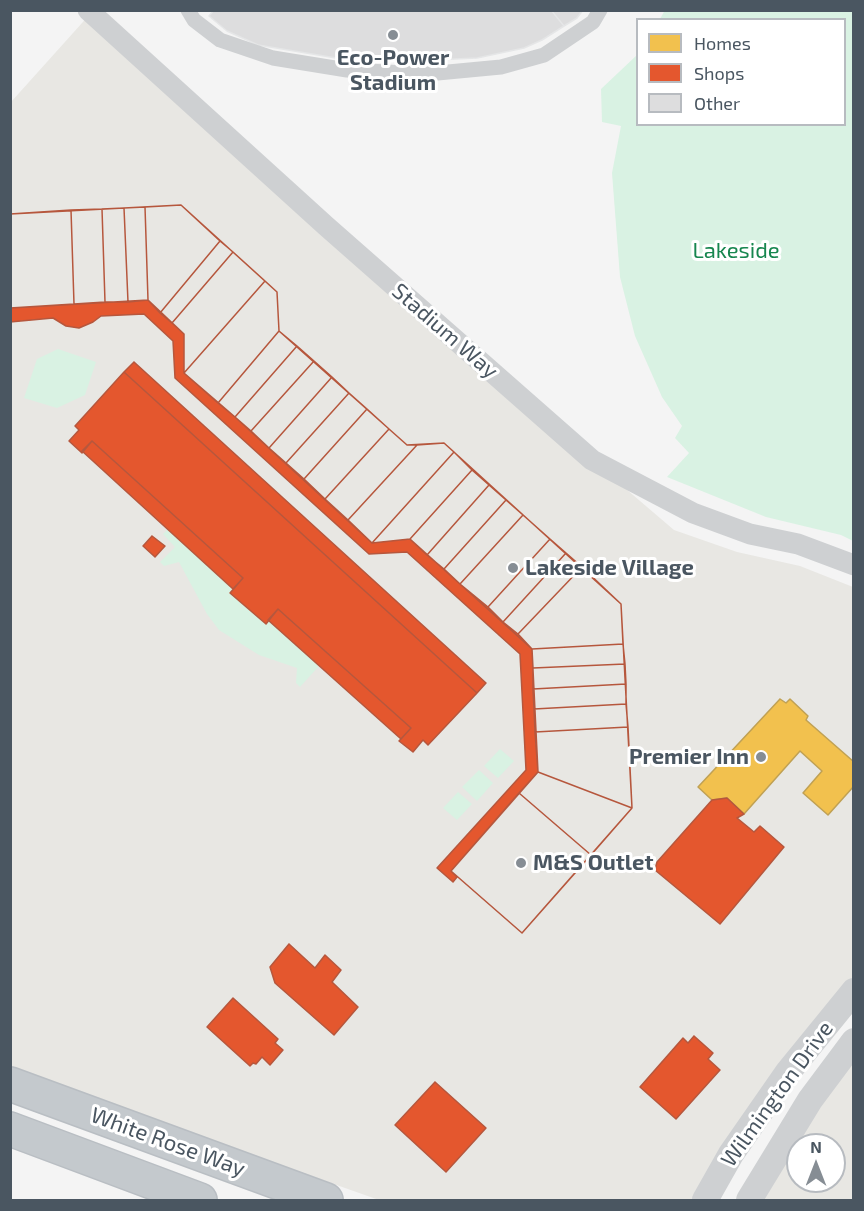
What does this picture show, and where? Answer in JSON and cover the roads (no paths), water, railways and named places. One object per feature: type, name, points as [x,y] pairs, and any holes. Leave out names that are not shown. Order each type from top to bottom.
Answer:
[{"type":"highway","name":"White Rose Way","points":[[10,1084],[326,1200]]},
{"type":"highway","name":"White Rose Way","points":[[10,1129],[200,1200]]},
{"type":"street","name":"Stadium Way","points":[[88,10],[343,241],[592,460],[693,513],[750,534],[798,544],[854,565]]},
{"type":"street","points":[[188,10],[194,20],[220,40],[273,58],[347,70],[428,74],[501,67],[544,55],[593,21],[600,10]]},
{"type":"street","name":"Wilmington Drive","points":[[705,1200],[731,1154],[788,1072],[854,991]]},
{"type":"street","name":"Wilmington Drive","points":[[749,1200],[810,1100],[854,1041]]},
{"type":"place","name":"Eco-Power Stadium","points":[[393,35]]},
{"type":"place","name":"Lakeside Village","points":[[513,568]]},
{"type":"place","name":"Premier Inn","points":[[761,757]]},
{"type":"place","name":"M&S Outlet","points":[[521,863]]},
{"type":"park label","name":"Lakeside","points":[[736,251]]}]
